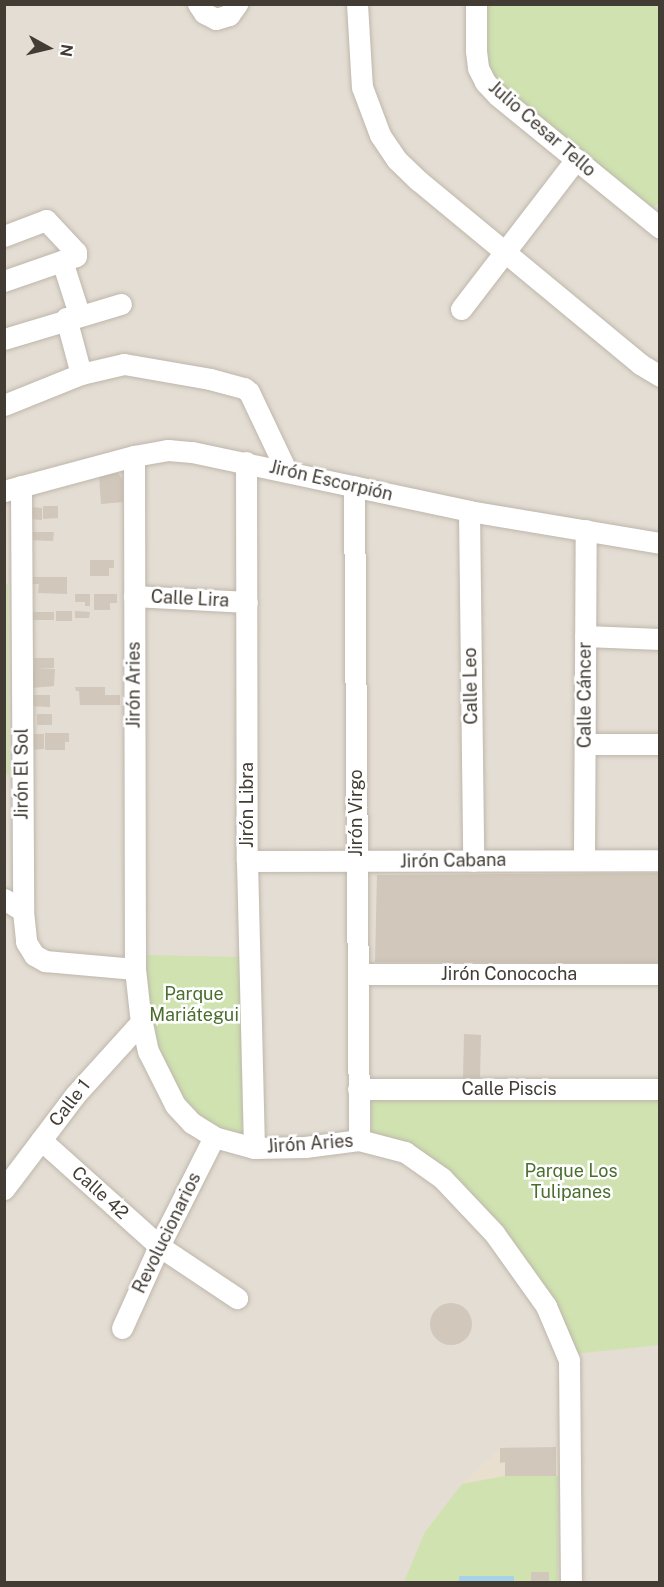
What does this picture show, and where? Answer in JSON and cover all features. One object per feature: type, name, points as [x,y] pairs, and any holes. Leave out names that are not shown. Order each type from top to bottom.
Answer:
[{"type":"street","points":[[198,4],[204,13],[216,19],[229,15],[237,4]]},
{"type":"street","points":[[357,4],[358,53],[362,87],[380,135],[397,160],[419,181],[640,364],[660,376]]},
{"type":"street","name":"Julio Cesar Tello","points":[[476,4],[476,51],[478,68],[485,82],[497,95],[660,228]]},
{"type":"street","points":[[461,309],[576,159]]},
{"type":"street","points":[[4,236],[46,220],[76,252],[69,259],[4,281]]},
{"type":"street","points":[[69,259],[73,316],[81,374]]},
{"type":"street","points":[[4,339],[73,316],[121,304]]},
{"type":"street","points":[[4,405],[81,374],[133,364],[244,388],[249,392],[286,470]]},
{"type":"street","name":"Jirón Escorpión","points":[[13,489],[134,456],[168,450],[192,452],[286,470],[469,511],[660,543]]},
{"type":"street","name":"Jirón Aries","points":[[134,456],[135,969],[148,1052],[175,1105],[192,1123],[214,1137],[254,1148],[305,1147],[359,1140],[405,1152],[442,1178],[494,1233],[546,1306],[569,1360],[571,1582]]},
{"type":"street","name":"Jirón Libra","points":[[246,462],[248,861],[254,1148]]},
{"type":"street","name":"Jirón Virgo","points":[[354,486],[359,1140]]},
{"type":"street","name":"Jirón El Sol","points":[[13,489],[14,788],[26,942],[29,949],[41,960],[135,969]]},
{"type":"street","name":"Calle Leo","points":[[469,511],[473,861]]},
{"type":"street","name":"Calle Cáncer","points":[[584,860],[586,530]]},
{"type":"street","name":"Calle Lira","points":[[134,596],[247,602]]},
{"type":"street","points":[[585,636],[660,639]]},
{"type":"street","points":[[585,744],[660,744]]},
{"type":"street","name":"Jirón Cabana","points":[[248,861],[660,860]]},
{"type":"street","points":[[4,899],[23,911]]},
{"type":"street","name":"Jirón Conococha","points":[[358,974],[660,974]]},
{"type":"street","name":"Calle 1","points":[[4,1189],[83,1085],[142,1021]]},
{"type":"street","name":"Calle Piscis","points":[[358,1089],[660,1089]]},
{"type":"street","name":"Revolucionarios","points":[[122,1328],[159,1246],[214,1137]]},
{"type":"street","name":"Calle 42","points":[[41,1140],[159,1246],[237,1298]]},
{"type":"shaded area","points":[[5,5],[659,5],[659,1582],[5,1582]]},
{"type":"shaded area","points":[[558,1447],[558,1476],[505,1476],[462,1484],[500,1448]]},
{"type":"green space","points":[[484,5],[659,5],[659,203],[650,209],[495,83],[487,73]]},
{"type":"green space","points":[[4,584],[8,585],[9,774],[5,776]]},
{"type":"green space","name":"Parque Mariátegui","points":[[141,955],[242,957],[246,1140],[230,1139],[184,1107],[158,1058]]},
{"type":"green space","name":"Parque Los Tulipanes","points":[[371,1094],[659,1094],[659,1345],[574,1354],[507,1245],[371,1133]]},
{"type":"green space","points":[[505,1476],[558,1476],[558,1582],[404,1582],[425,1532],[462,1484]]},
{"type":"water","points":[[459,1576],[514,1576],[514,1582],[459,1582]]},
{"type":"building","points":[[118,473],[123,480],[123,502],[101,504],[99,475]]},
{"type":"building","points":[[43,506],[58,506],[58,518],[43,519]]},
{"type":"building","points":[[31,507],[42,508],[42,520],[30,519]]},
{"type":"building","points":[[29,532],[54,532],[53,541],[29,540]]},
{"type":"building","points":[[90,560],[114,560],[114,568],[109,568],[109,576],[90,576]]},
{"type":"building","points":[[32,577],[67,577],[67,594],[38,593],[39,584],[32,584]]},
{"type":"building","points":[[75,594],[90,594],[90,606],[85,606],[85,602],[75,602]]},
{"type":"building","points":[[94,594],[117,594],[117,603],[110,603],[110,610],[94,610]]},
{"type":"building","points":[[56,611],[72,611],[72,621],[56,621]]},
{"type":"building","points":[[75,611],[90,612],[89,618],[75,618]]},
{"type":"building","points":[[32,612],[54,612],[54,620],[32,620]]},
{"type":"building","points":[[34,658],[54,658],[54,668],[37,668],[55,669],[54,686],[32,688]]},
{"type":"building","points":[[75,687],[105,687],[105,695],[120,695],[120,705],[80,705],[79,691],[76,691]]},
{"type":"building","points":[[30,695],[50,695],[50,707],[29,706]]},
{"type":"building","points":[[37,714],[52,714],[52,725],[37,725]]},
{"type":"building","points":[[45,733],[69,733],[69,742],[65,742],[65,750],[45,750]]},
{"type":"building","points":[[29,734],[44,734],[44,749],[29,750]]},
{"type":"building","points":[[660,873],[660,963],[375,962],[377,875]]},
{"type":"building","points":[[464,1034],[481,1035],[480,1078],[463,1078]]},
{"type":"building","points":[[451,1303],[466,1309],[472,1324],[466,1339],[451,1345],[436,1339],[430,1324],[436,1309]]},
{"type":"building","points":[[556,1447],[556,1476],[505,1476],[505,1462],[500,1463],[500,1448]]},
{"type":"building","points":[[531,1572],[549,1572],[549,1582],[531,1582]]}]
